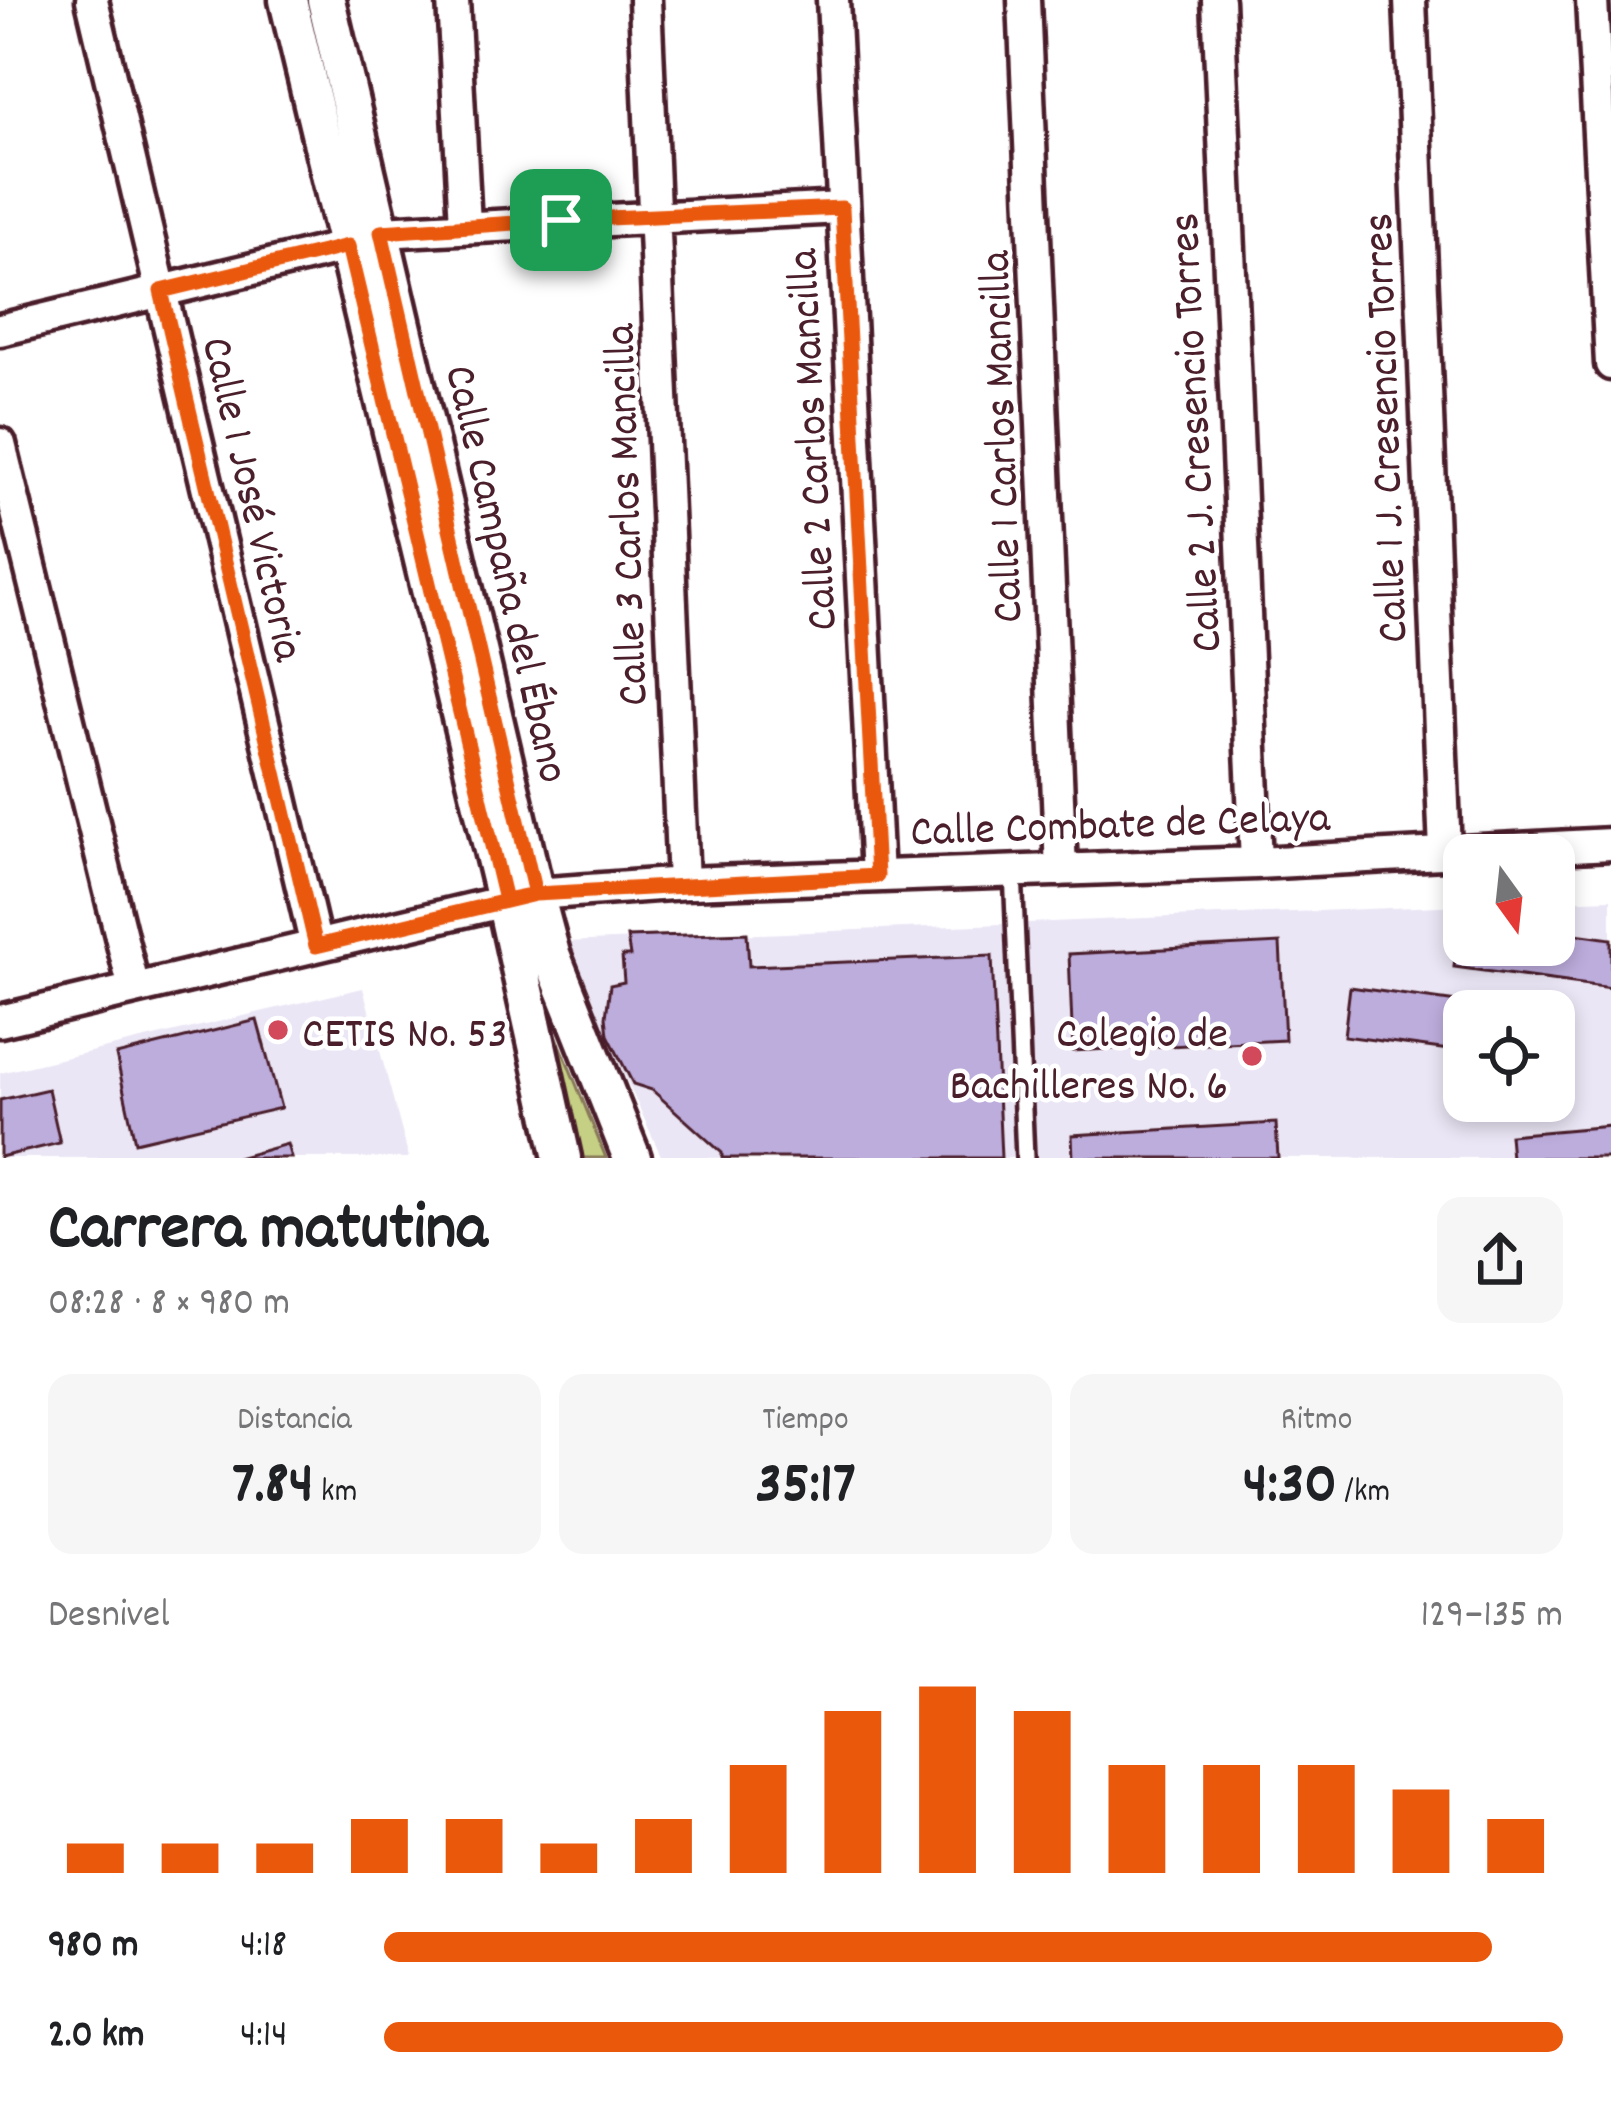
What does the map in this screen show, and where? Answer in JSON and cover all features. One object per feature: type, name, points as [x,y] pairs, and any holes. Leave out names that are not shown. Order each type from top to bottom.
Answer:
[{"type":"street","name":"Calle 1 José Victoria","points":[[92,0],[316,946]]},
{"type":"street","name":"Calle Campaña del Ébano","points":[[289,0],[364,239],[520,897],[562,1158]]},
{"type":"street","name":"Calle Campaña del Ébano","points":[[326,0],[364,239]]},
{"type":"street","points":[[454,0],[465,225]]},
{"type":"street","name":"Calle 3 Carlos Mancilla","points":[[645,0],[683,883]]},
{"type":"street","name":"Calle 2 Carlos Mancilla","points":[[832,0],[877,876]]},
{"type":"street","name":"Calle 1 Carlos Mancilla","points":[[1024,0],[1061,870]]},
{"type":"street","name":"Calle 2 J. Cresencio Torres","points":[[1218,0],[1256,863]]},
{"type":"street","name":"Calle 1 J. Cresencio Torres","points":[[1410,0],[1443,834]]},
{"type":"street","points":[[1592,0],[1611,364]]},
{"type":"street","points":[[0,330],[364,239],[465,225],[842,208]]},
{"type":"street","points":[[0,443],[134,989]]},
{"type":"street","name":"Calle Combate de Celaya","points":[[1575,846],[1611,844]]},
{"type":"street","name":"Calle Combate de Celaya","points":[[0,1022],[520,897],[683,883],[1443,852]]},
{"type":"street","name":"Calle Campaña del Ébano","points":[[520,897],[551,954],[632,1158]]},
{"type":"lane","points":[[1013,872],[1025,1158]]},
{"type":"shaded area","points":[[1611,899],[1611,1158],[662,1158],[564,942],[1443,906],[1443,966],[1575,966],[1575,900]]},
{"type":"shaded area","name":"CETIS No. 53","points":[[363,988],[409,1158],[0,1158],[0,1073]]},
{"type":"green space","points":[[525,958],[606,1158],[573,1158]]},
{"type":"building","points":[[747,933],[749,966],[992,956],[1001,1158],[722,1158],[652,1090],[633,1084],[608,1035],[606,1017],[610,985],[624,982],[622,956],[630,956],[627,937]]},
{"type":"building","points":[[1575,934],[1611,939],[1611,988],[1454,967],[1575,966]]},
{"type":"building","points":[[1280,943],[1285,1040],[1073,1051],[1069,954]]},
{"type":"building","points":[[1350,987],[1443,1000],[1443,1049],[1344,1036]]},
{"type":"building","points":[[257,1020],[281,1108],[135,1142],[116,1055]]},
{"type":"building","points":[[48,1089],[60,1143],[0,1157],[0,1100]]},
{"type":"building","points":[[1276,1123],[1278,1158],[1073,1158],[1072,1135]]},
{"type":"building","points":[[1611,1126],[1611,1158],[1511,1158],[1509,1135]]},
{"type":"building","points":[[287,1144],[291,1158],[237,1158]]},
{"type":"place","name":"CETIS No. 53","points":[[278,1030]]},
{"type":"place","name":"Colegio de Bachilleres No. 6","points":[[1252,1056]]},
{"type":"route","points":[[561,220],[381,232],[535,894],[505,900],[348,246],[161,291],[316,946],[535,894],[877,876],[842,208],[561,220]]}]
